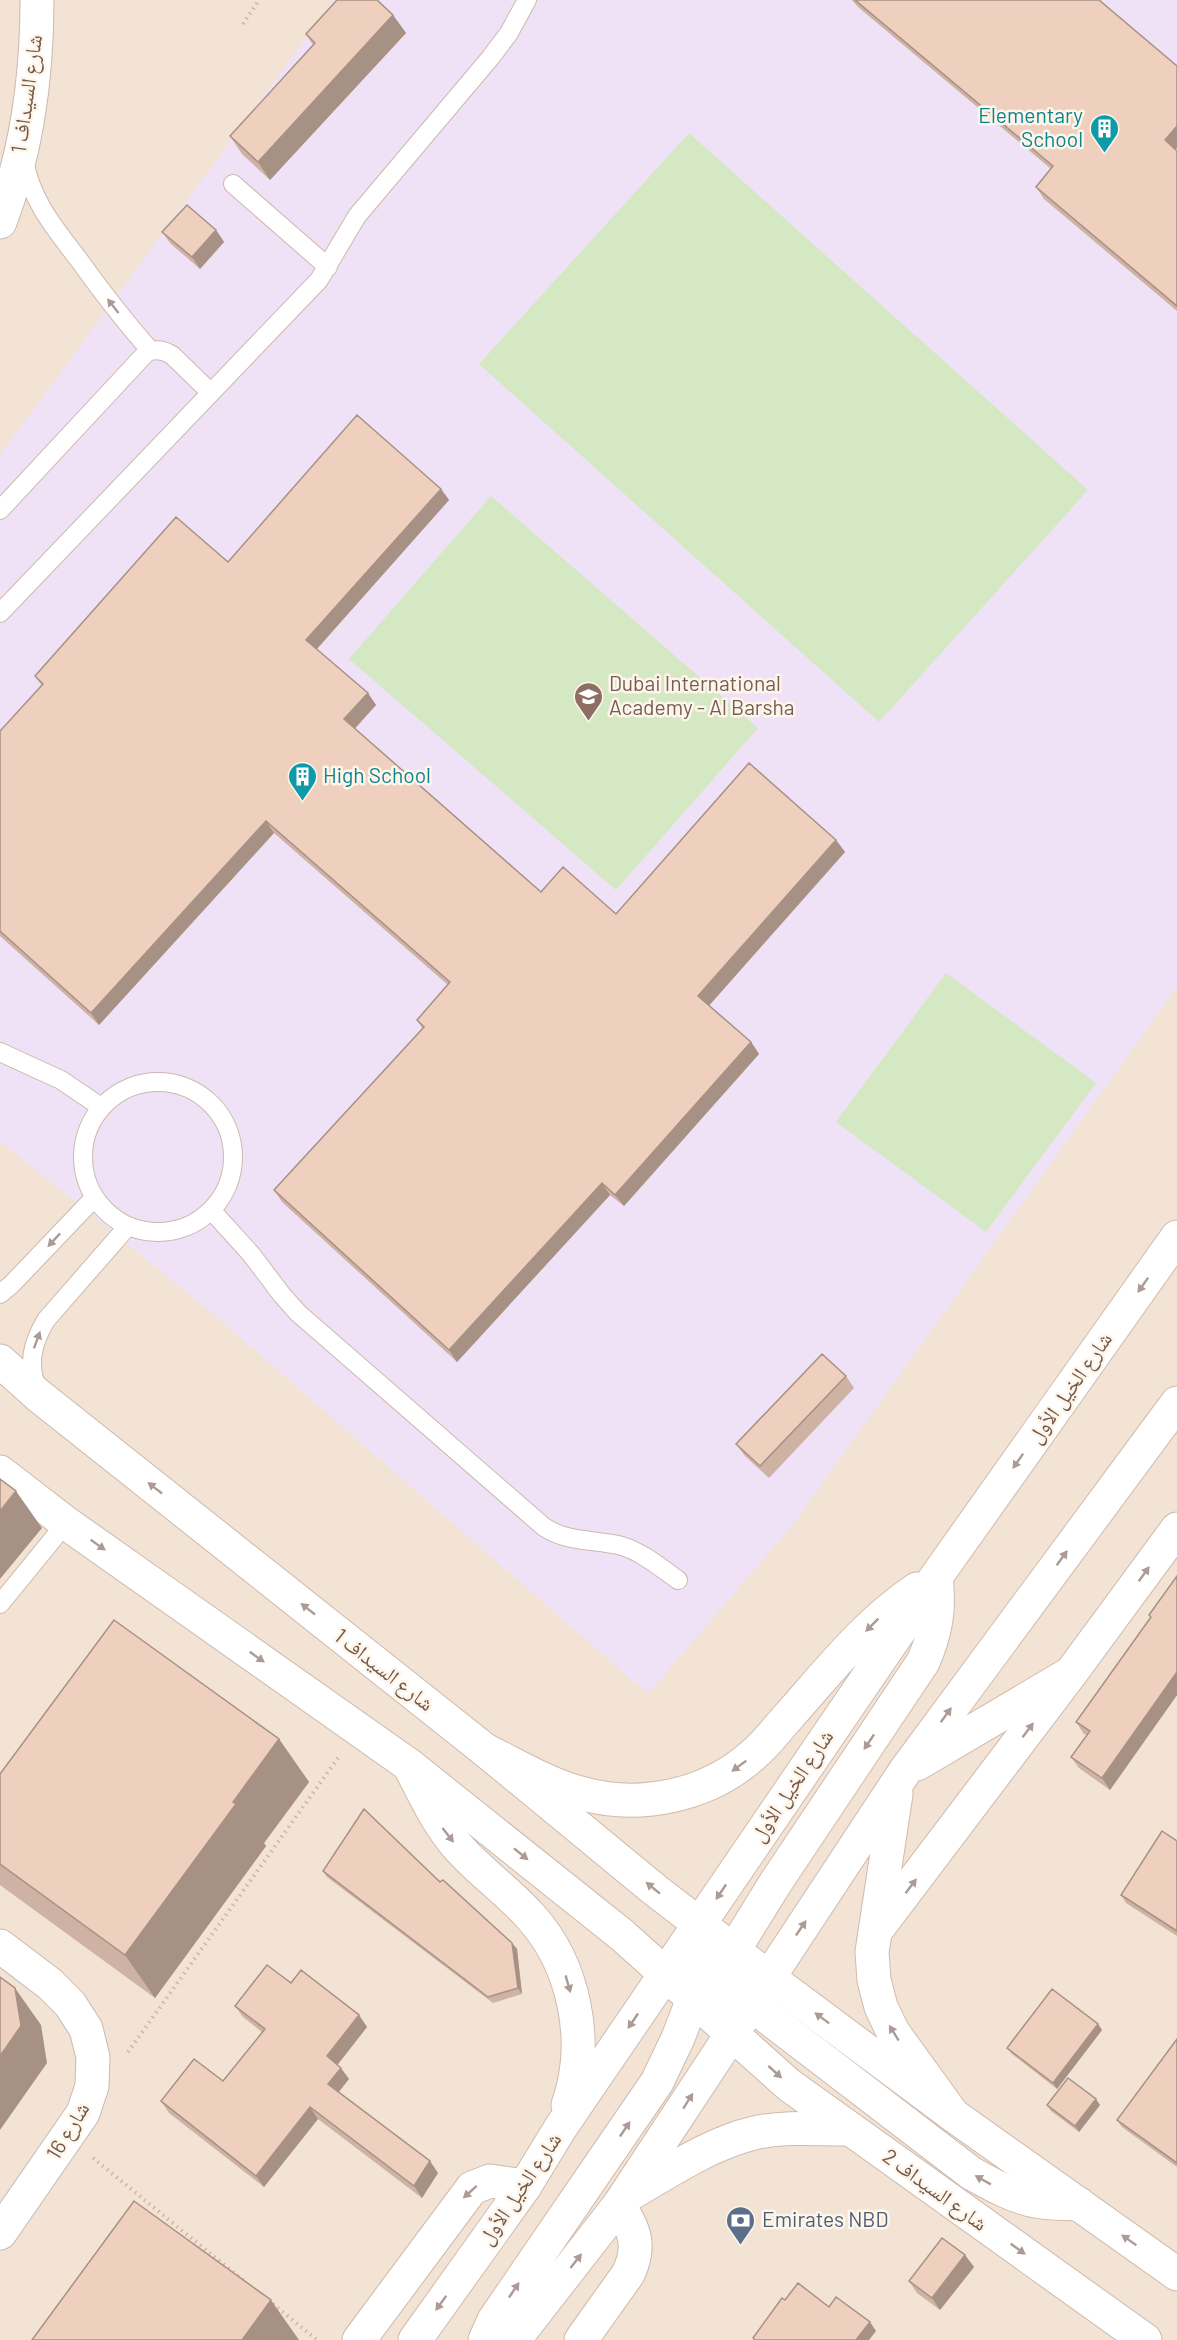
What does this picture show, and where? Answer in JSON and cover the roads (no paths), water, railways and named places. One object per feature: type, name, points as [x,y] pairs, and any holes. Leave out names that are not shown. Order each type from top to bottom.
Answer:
[{"type":"main road","name":"شارع السيداف 1","points":[[0,222],[22,148],[33,83],[37,0]]},
{"type":"main road","name":"شارع الخيل الأول","points":[[415,2340],[525,2186],[561,2127],[936,1577],[1177,1237]]},
{"type":"main road","name":"شارع السيداف 1","points":[[0,1361],[39,1396],[485,1750],[699,1924]]},
{"type":"main road","points":[[514,2340],[621,2201],[901,1777],[1177,1403]]},
{"type":"main road","points":[[0,1472],[66,1522],[409,1766],[666,1972],[684,1968],[760,1989],[953,2115],[1177,2274]]},
{"type":"main road","points":[[875,1932],[1071,1674],[1177,1529]]},
{"type":"main road","points":[[485,1750],[555,1784],[580,1793],[631,1801],[683,1794],[733,1771],[755,1754],[880,1617],[936,1577]]},
{"type":"main road","points":[[485,2340],[494,2320],[657,2082],[712,1974],[923,1662],[936,1629],[938,1612],[936,1577]]},
{"type":"main road","points":[[953,2115],[892,2032],[881,2007],[873,1970],[872,1952],[901,1777],[1071,1674]]},
{"type":"main road","points":[[409,1766],[443,1829],[459,1849],[531,1916],[547,1936],[559,1958],[568,1981],[575,2010],[577,2040],[576,2070],[561,2127]]},
{"type":"main road","points":[[699,1924],[712,1974],[732,2033]]},
{"type":"main road","name":"شارع 16","points":[[0,1946],[50,1984],[70,2004],[86,2028],[93,2057],[92,2086],[83,2114],[0,2233]]},
{"type":"main road","points":[[760,1989],[971,2173],[1009,2193],[1035,2201],[1079,2204]]},
{"type":"main road","name":"شارع السيداف 2","points":[[732,2033],[789,2085],[1145,2340]]},
{"type":"main road","points":[[621,2201],[695,2157],[734,2139],[773,2131],[850,2129]]},
{"type":"main road","points":[[359,2340],[472,2188],[490,2181],[525,2186]]},
{"type":"main road","points":[[581,2340],[628,2274],[633,2263],[635,2240],[633,2228],[621,2201]]},
{"type":"lane","points":[[0,613],[319,280],[357,216],[491,57],[520,3]]},
{"type":"lane","points":[[22,148],[30,183],[45,214],[113,308],[150,351]]},
{"type":"lane","points":[[233,184],[328,267]]},
{"type":"lane","points":[[0,510],[150,351],[164,351],[172,355],[211,393]]},
{"type":"lane","points":[[0,1052],[61,1080],[101,1107]]},
{"type":"lane","points":[[167,1082],[190,1088],[210,1102],[225,1121],[233,1144],[234,1167],[226,1191],[212,1210],[194,1224],[173,1231],[150,1232],[129,1226],[109,1215],[94,1198],[84,1176],[82,1152],[88,1127],[101,1107],[120,1092],[142,1083],[167,1082]]},
{"type":"lane","points":[[0,1294],[11,1286],[94,1198]]},
{"type":"lane","points":[[212,1210],[298,1313],[544,1527],[564,1537],[625,1547],[636,1551],[678,1580]]},
{"type":"lane","points":[[39,1396],[32,1377],[31,1357],[36,1337],[46,1320],[129,1226]]},
{"type":"lane","points":[[0,1604],[66,1522]]},
{"type":"place","name":"Elementary School","points":[[1104,154]]},
{"type":"place","name":"Dubai International Academy - Al Barsha","points":[[588,722]]},
{"type":"place","name":"High School","points":[[302,802]]},
{"type":"place","name":"Emirates NBD","points":[[741,2246]]}]
